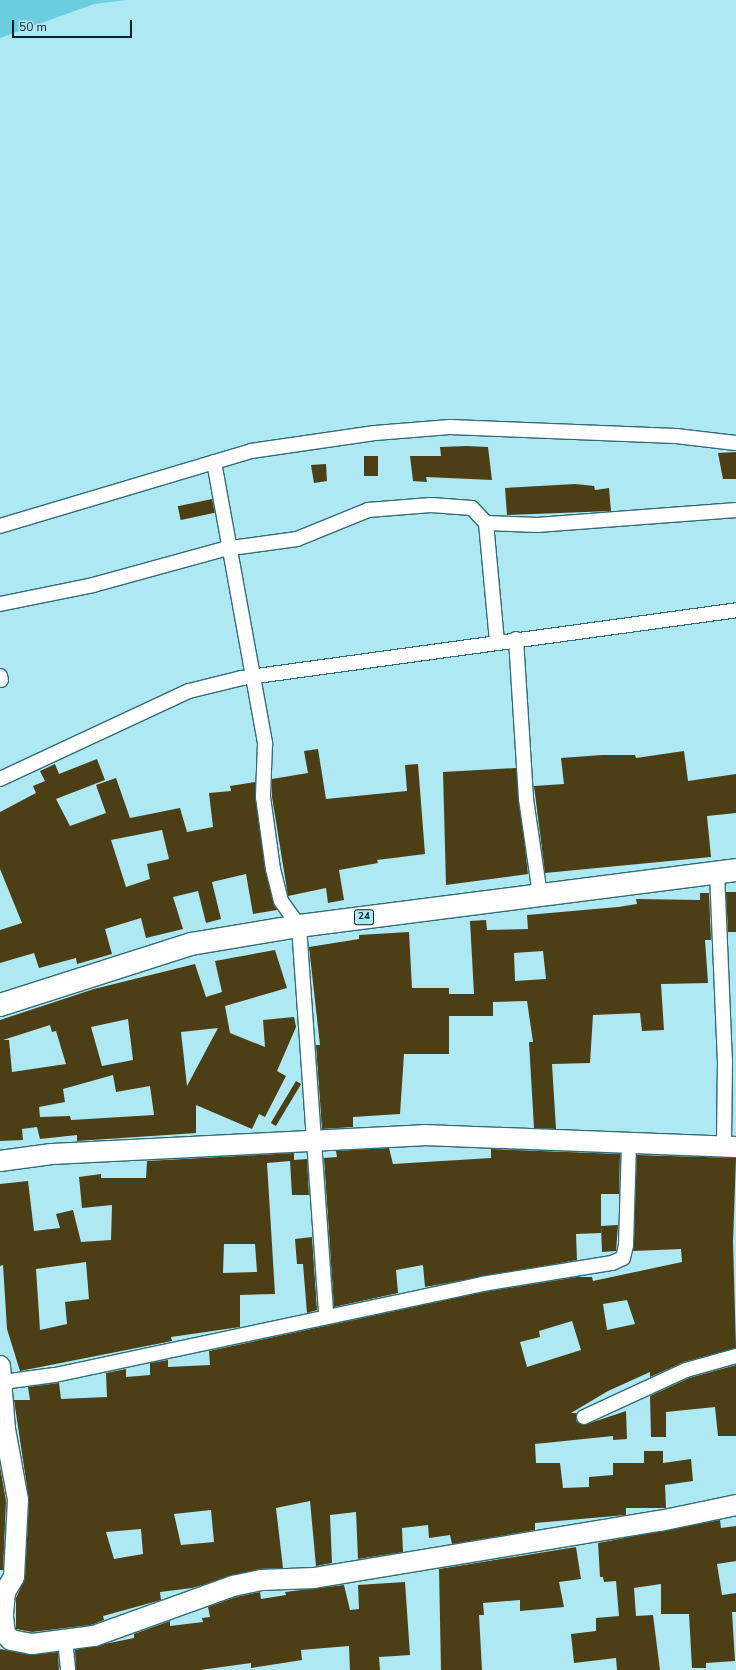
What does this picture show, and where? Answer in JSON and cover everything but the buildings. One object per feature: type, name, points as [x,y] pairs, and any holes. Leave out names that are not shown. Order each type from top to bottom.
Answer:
[{"type":"highway","name":"24","points":[[0,1005],[191,944],[299,926],[727,871]]},
{"type":"street","points":[[0,526],[251,451],[316,441],[450,427],[676,436],[736,443]]},
{"type":"street","points":[[214,462],[265,744],[263,797],[273,869],[281,901],[299,926],[326,1317]]},
{"type":"street","points":[[0,604],[93,585],[230,548],[297,539],[368,510],[431,505],[472,508],[486,523],[497,642]]},
{"type":"street","points":[[486,523],[537,525],[736,510]]},
{"type":"street","points":[[0,779],[189,691],[252,677],[516,639],[736,610]]},
{"type":"street","points":[[516,639],[526,799],[540,895]]},
{"type":"street","points":[[0,1161],[52,1154],[424,1135],[730,1147],[724,1060],[727,871]]},
{"type":"street","points":[[629,1142],[626,1244],[623,1258],[612,1263],[482,1284],[55,1375],[2,1374],[5,1429],[18,1500],[14,1577],[5,1592],[5,1634],[12,1640],[32,1644],[94,1636],[233,1586],[261,1580],[314,1578],[660,1521],[736,1505]]},
{"type":"street","points":[[584,1416],[686,1370],[736,1356]]},
{"type":"street","points":[[66,1640],[68,1670]]},
{"type":"water","points":[[0,0],[125,0],[94,4],[0,38]]}]
